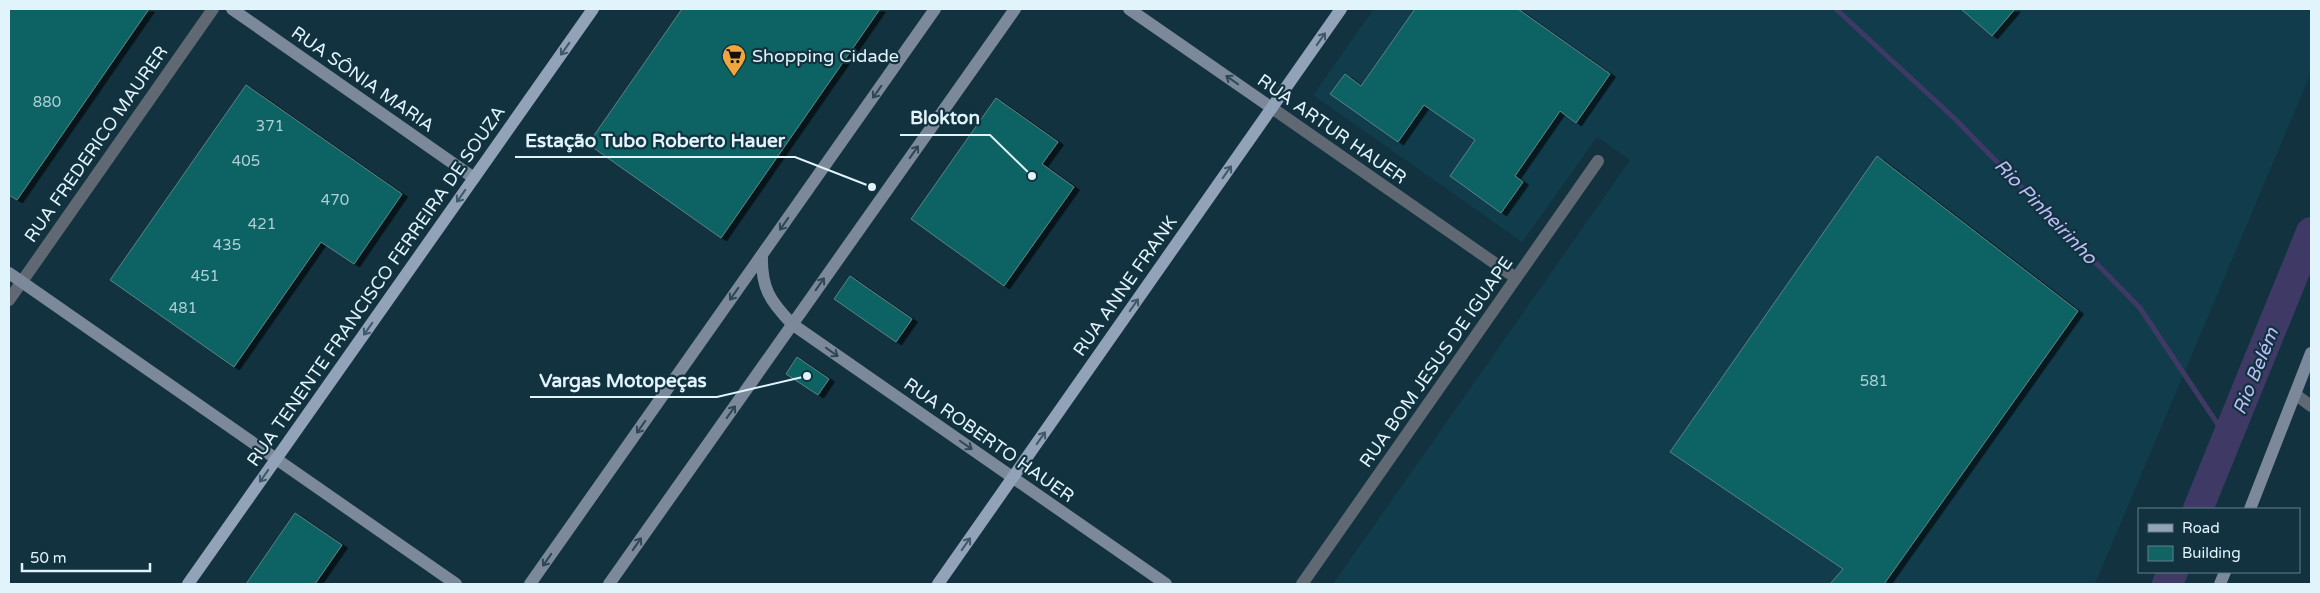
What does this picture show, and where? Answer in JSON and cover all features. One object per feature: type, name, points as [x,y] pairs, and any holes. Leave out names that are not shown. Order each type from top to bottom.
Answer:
[{"type":"main road","name":"RUA TENENTE FRANCISCO FERREIRA DE SOUZA","points":[[188,584],[593,9]]},
{"type":"main road","name":"RUA ANNE FRANK","points":[[938,584],[1341,9]]},
{"type":"street","name":"RUA FREDERICO MAURER","points":[[9,300],[213,9]]},
{"type":"street","name":"RUA SÔNIA MARIA","points":[[232,9],[474,178]]},
{"type":"street","points":[[530,584],[935,9]]},
{"type":"street","points":[[609,584],[1015,9]]},
{"type":"street","name":"RUA ARTUR HAUER","points":[[1129,9],[1516,278]]},
{"type":"street","name":"RUA BOM JESUS DE IGUAPE","points":[[1302,584],[1598,160]]},
{"type":"street","name":"RUA ROBERTO HAUER","points":[[762,255],[765,288],[772,303],[792,324],[1166,584]]},
{"type":"street","points":[[9,273],[456,584]]},
{"type":"street","points":[[2250,508],[2311,354]]},
{"type":"street","points":[[2295,394],[2311,406]]},
{"type":"shaded area","points":[[1374,9],[2311,9],[2311,73],[2095,584],[1333,584],[1630,160],[1597,137],[1522,242],[1313,95]]},
{"type":"building","points":[[9,9],[149,9],[17,200],[9,195]]},
{"type":"building","name":"Shopping Cidade","points":[[682,9],[880,9],[721,238],[588,144]]},
{"type":"building","points":[[1415,9],[1518,9],[1610,74],[1576,123],[1560,111],[1515,176],[1523,182],[1501,213],[1450,176],[1475,140],[1424,105],[1398,142],[1330,94],[1345,74],[1361,86]]},
{"type":"building","points":[[1961,9],[2015,9],[1992,36]]},
{"type":"building","points":[[246,85],[402,194],[354,264],[321,242],[234,367],[110,280]]},
{"type":"building","points":[[996,98],[1058,142],[1042,164],[1074,187],[1004,286],[911,219]]},
{"type":"building","points":[[1877,156],[2078,311],[1884,584],[1830,584],[1843,569],[1670,452]]},
{"type":"building","points":[[850,276],[912,319],[896,342],[834,299]]},
{"type":"building","points":[[797,357],[829,379],[818,395],[786,374]]},
{"type":"building","points":[[295,513],[342,545],[315,584],[246,584]]},
{"type":"waterway","name":"Rio Pinheirinho","points":[[1836,9],[1954,118],[2140,308],[2227,438]]},
{"type":"waterway","name":"Rio Belém","points":[[2198,508],[2311,232]]},
{"type":"waterway","name":"Rio Belém","points":[[2167,584],[2172,573]]},
{"type":"place","name":"Shopping Cidade","points":[[734,77]]},
{"type":"place","name":"Blokton","points":[[1032,176]]},
{"type":"place","name":"Estação Tubo Roberto Hauer","points":[[872,187]]},
{"type":"place","name":"Vargas Motopeças","points":[[807,376]]}]
